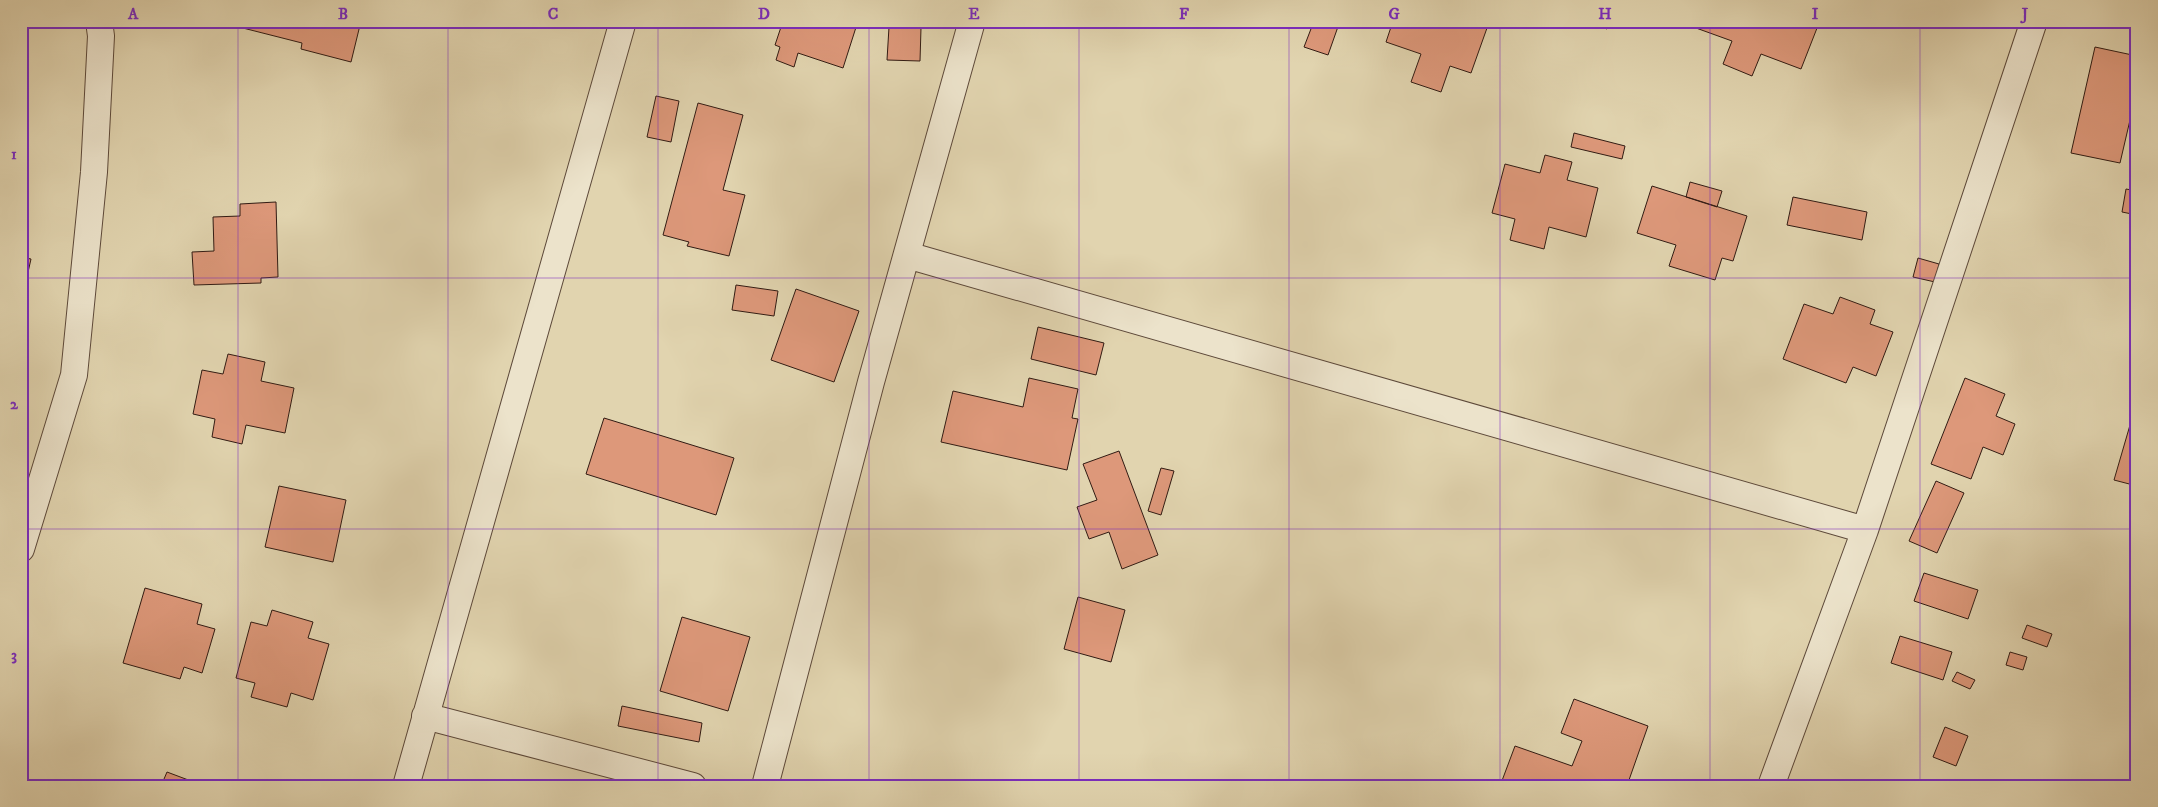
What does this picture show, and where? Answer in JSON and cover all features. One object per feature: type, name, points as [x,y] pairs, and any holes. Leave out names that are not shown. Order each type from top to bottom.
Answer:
[{"type":"street","points":[[22,543],[74,375],[94,172],[101,36],[99,21]]},
{"type":"street","points":[[406,786],[623,21]]},
{"type":"street","points":[[765,786],[906,255],[972,21]]},
{"type":"street","points":[[1771,786],[1865,530],[2034,21]]},
{"type":"street","points":[[906,255],[1865,530]]},
{"type":"street","points":[[425,716],[693,786]]},
{"type":"building","points":[[232,21],[361,21],[351,62],[301,49],[302,43],[231,25]]},
{"type":"building","points":[[783,21],[858,21],[843,68],[798,53],[794,67],[776,60],[780,47],[775,45]]},
{"type":"building","points":[[1314,21],[1340,21],[1328,55],[1304,47]]},
{"type":"building","points":[[1393,21],[1469,21],[1487,28],[1471,73],[1450,66],[1441,92],[1411,82],[1421,54],[1386,42]]},
{"type":"building","points":[[1587,21],[1609,21],[1607,29]]},
{"type":"building","points":[[1699,21],[1813,21],[1819,23],[1801,69],[1761,54],[1752,76],[1723,64],[1732,41],[1696,28]]},
{"type":"building","points":[[889,27],[921,28],[920,61],[887,60]]},
{"type":"building","points":[[2095,47],[2137,56],[2137,90],[2120,163],[2071,153]]},
{"type":"building","points":[[656,96],[679,101],[671,142],[647,137]]},
{"type":"building","points":[[698,103],[743,115],[723,190],[745,195],[729,256],[687,246],[689,242],[663,235]]},
{"type":"building","points":[[1574,133],[1625,146],[1622,159],[1571,147]]},
{"type":"building","points":[[1545,155],[1572,162],[1567,180],[1598,188],[1586,237],[1549,227],[1544,249],[1510,240],[1515,219],[1492,213],[1505,164],[1540,173]]},
{"type":"building","points":[[1690,182],[1722,191],[1717,207],[1686,197]]},
{"type":"building","points":[[1652,186],[1747,216],[1733,261],[1722,258],[1715,280],[1669,266],[1676,245],[1637,233]]},
{"type":"building","points":[[2126,189],[2137,191],[2137,215],[2122,212]]},
{"type":"building","points":[[1793,197],[1867,212],[1862,240],[1787,225]]},
{"type":"building","points":[[276,202],[278,277],[261,278],[261,283],[194,285],[192,252],[214,251],[213,217],[240,216],[240,204]]},
{"type":"building","points":[[21,257],[31,259],[26,281],[21,280]]},
{"type":"building","points":[[1918,258],[1939,264],[1935,282],[1913,277]]},
{"type":"building","points":[[736,285],[778,291],[774,316],[732,310]]},
{"type":"building","points":[[796,289],[859,311],[834,382],[771,360]]},
{"type":"building","points":[[1840,297],[1875,310],[1870,324],[1893,332],[1876,376],[1853,367],[1846,383],[1783,359],[1804,304],[1833,314]]},
{"type":"building","points":[[1038,327],[1104,343],[1096,375],[1031,359]]},
{"type":"building","points":[[228,354],[265,362],[261,381],[294,388],[285,433],[246,425],[242,444],[212,437],[215,419],[193,414],[202,370],[223,374]]},
{"type":"building","points":[[1029,378],[1078,389],[1072,418],[1078,419],[1067,470],[941,442],[953,391],[1023,407]]},
{"type":"building","points":[[1965,378],[2005,394],[1996,416],[2015,424],[2003,455],[1983,447],[1971,479],[1931,464]]},
{"type":"building","points":[[2137,401],[2137,486],[2114,480]]},
{"type":"building","points":[[604,418],[734,458],[716,515],[586,474]]},
{"type":"building","points":[[1119,451],[1158,555],[1122,569],[1109,532],[1089,539],[1077,507],[1097,500],[1083,464]]},
{"type":"building","points":[[1161,468],[1174,471],[1161,515],[1148,511]]},
{"type":"building","points":[[1936,481],[1964,493],[1937,553],[1909,541]]},
{"type":"building","points":[[279,486],[346,500],[333,562],[265,547]]},
{"type":"building","points":[[1924,573],[1978,590],[1968,619],[1914,601]]},
{"type":"building","points":[[145,588],[202,604],[197,624],[215,629],[202,673],[184,667],[180,679],[123,663]]},
{"type":"building","points":[[1078,597],[1125,610],[1111,662],[1064,649]]},
{"type":"building","points":[[272,610],[313,622],[308,638],[329,644],[313,700],[291,693],[287,707],[251,697],[255,683],[236,678],[251,622],[267,626]]},
{"type":"building","points":[[682,617],[750,637],[728,711],[660,691]]},
{"type":"building","points":[[2027,625],[2052,634],[2047,647],[2022,638]]},
{"type":"building","points":[[1900,636],[1952,652],[1943,680],[1891,663]]},
{"type":"building","points":[[2010,652],[2027,657],[2023,670],[2006,665]]},
{"type":"building","points":[[1957,672],[1975,680],[1970,689],[1952,681]]},
{"type":"building","points":[[1574,699],[1648,726],[1629,780],[1652,786],[1500,786],[1515,746],[1572,766],[1582,741],[1561,733]]},
{"type":"building","points":[[622,706],[702,723],[699,742],[618,726]]},
{"type":"building","points":[[1945,727],[1968,736],[1956,766],[1933,757]]},
{"type":"building","points":[[167,772],[191,781],[189,786],[161,786]]}]
